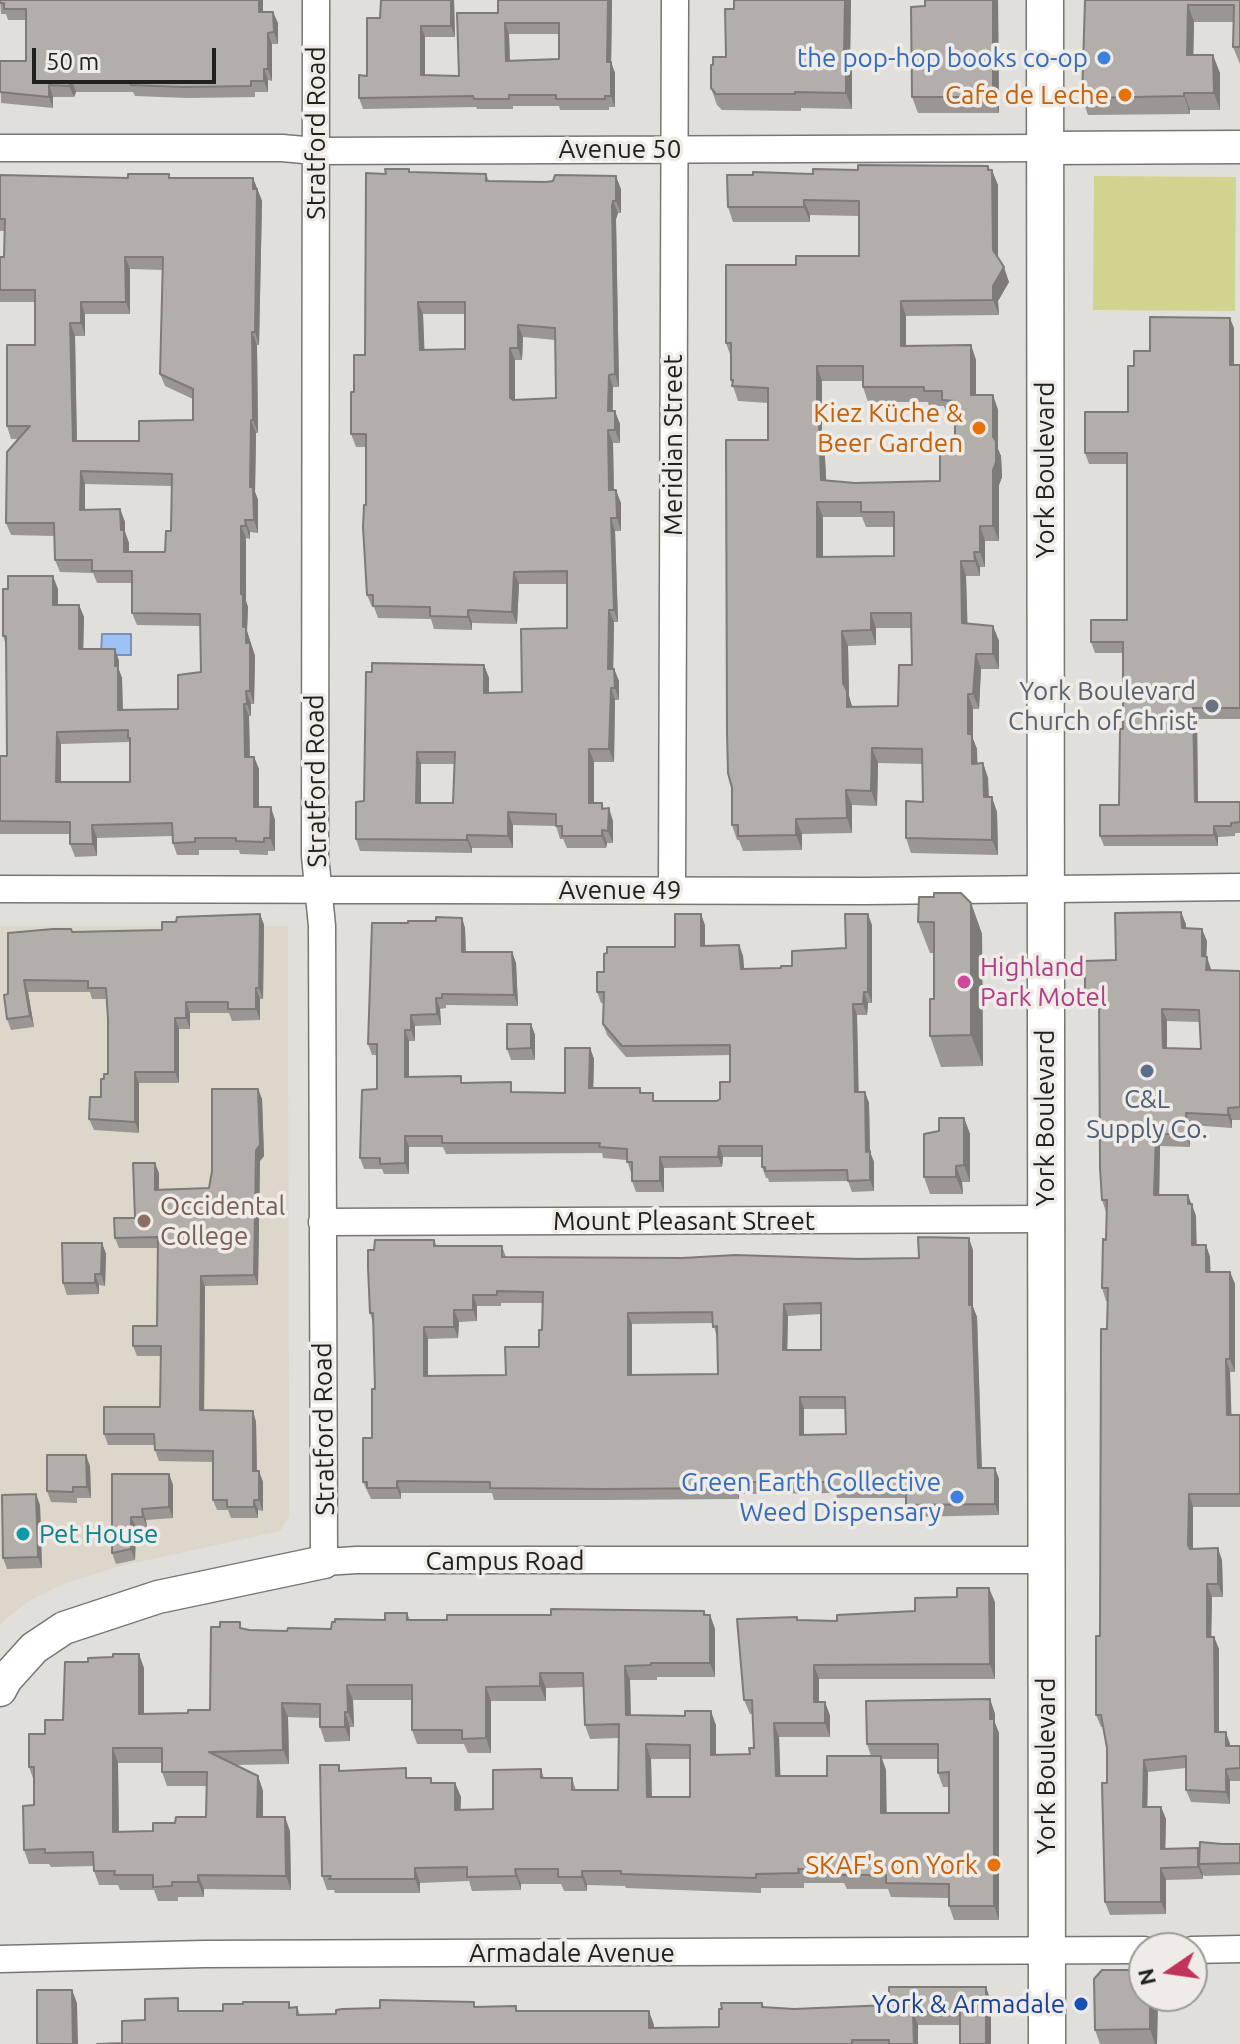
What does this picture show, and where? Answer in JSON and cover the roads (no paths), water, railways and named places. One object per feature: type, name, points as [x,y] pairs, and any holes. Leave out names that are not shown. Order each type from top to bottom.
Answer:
[{"type":"main road","name":"York Boulevard","points":[[1045,0],[1047,2044]]},
{"type":"street","name":"Stratford Road","points":[[316,0],[315,856],[322,926],[324,1562]]},
{"type":"street","name":"Meridian Street","points":[[672,889],[675,0]]},
{"type":"street","name":"Avenue 50","points":[[0,148],[282,148],[315,151],[1240,147]]},
{"type":"street","name":"Avenue 49","points":[[0,889],[319,891],[1240,887]]},
{"type":"street","name":"Mount Pleasant Street","points":[[322,1222],[1046,1219]]},
{"type":"street","name":"Campus Road","points":[[0,1690],[34,1648],[64,1628],[158,1597],[324,1562],[1045,1560]]},
{"type":"street","points":[[1208,1950],[1240,1949]]},
{"type":"street","name":"Armadale Avenue","points":[[0,1959],[204,1954],[1128,1950]]},
{"type":"water","points":[[102,634],[131,634],[131,655],[101,655]]},
{"type":"place","name":"the pop-hop books co-op","points":[[1104,58]]},
{"type":"place","name":"Cafe de Leche","points":[[1125,95]]},
{"type":"place","name":"Kiez Küche & Beer Garden","points":[[979,428]]},
{"type":"place","name":"York Boulevard Church of Christ","points":[[1212,706]]},
{"type":"place","name":"Highland Park Motel","points":[[964,982]]},
{"type":"place","name":"C&L Supply Co.","points":[[1147,1071]]},
{"type":"place","name":"Occidental College","points":[[144,1221]]},
{"type":"place","name":"Green Earth Collective Weed Dispensary","points":[[957,1497]]},
{"type":"place","name":"Pet House","points":[[23,1534]]},
{"type":"place","name":"SKAF's on York","points":[[994,1865]]},
{"type":"place","name":"York & Armadale","points":[[1081,2004]]}]
